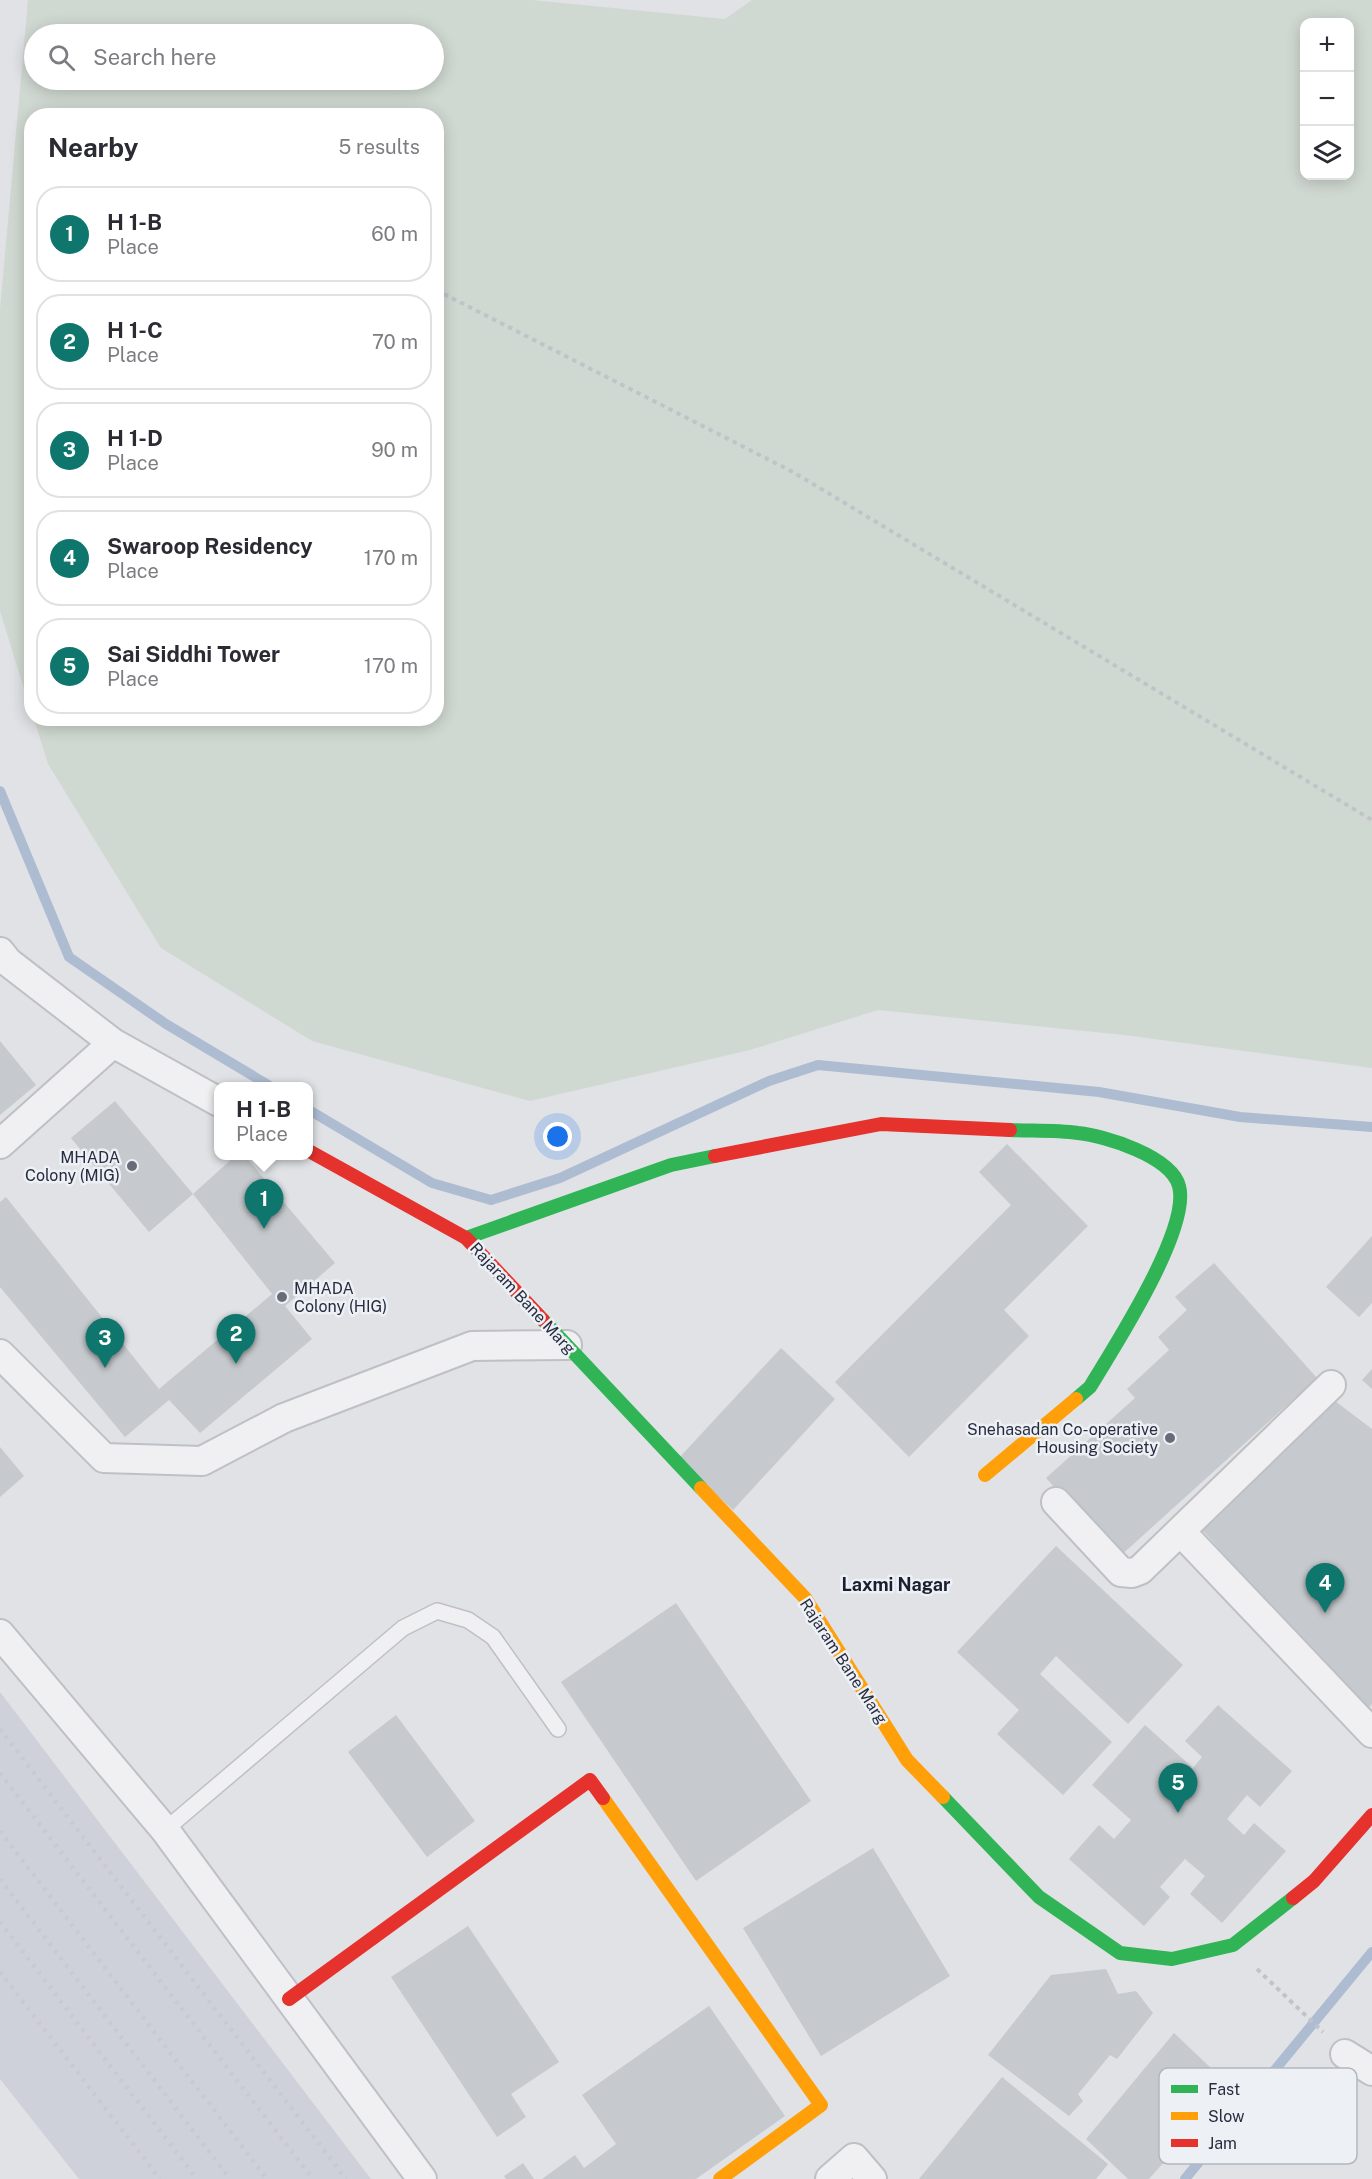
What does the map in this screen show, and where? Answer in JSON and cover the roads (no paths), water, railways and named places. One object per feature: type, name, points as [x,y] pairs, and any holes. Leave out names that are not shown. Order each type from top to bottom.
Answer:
[{"type":"street","points":[[0,952],[8,962],[113,1043],[214,1099]]},
{"type":"street","points":[[0,1144],[113,1043]]},
{"type":"street","points":[[466,1238],[670,1165],[881,1124],[1079,1133],[1126,1145],[1163,1164],[1179,1184],[1181,1207],[1149,1288],[1090,1387],[985,1475]]},
{"type":"street","name":"Rajaram Bane Marg","points":[[313,1153],[466,1238],[805,1598],[907,1760],[1039,1897],[1120,1953],[1172,1959],[1233,1945],[1314,1881],[1372,1815]]},
{"type":"street","points":[[0,1354],[104,1458],[202,1461],[284,1418],[472,1346],[567,1346]]},
{"type":"street","points":[[1056,1502],[1121,1572],[1132,1574],[1140,1570],[1181,1532],[1331,1385]]},
{"type":"street","points":[[1181,1532],[1372,1733]]},
{"type":"street","points":[[0,1634],[165,1830],[422,2179]]},
{"type":"street","points":[[289,1999],[590,1780],[821,2105],[720,2179]]},
{"type":"street","points":[[1335,2045],[1372,2071]]},
{"type":"street","points":[[830,2179],[854,2158],[872,2179]]},
{"type":"lane","points":[[165,1830],[403,1628],[437,1611],[468,1620],[493,1637],[558,1729]]},
{"type":"waterway","points":[[0,791],[69,957],[166,1024],[263,1082]]},
{"type":"waterway","points":[[313,1112],[432,1183],[491,1200],[560,1178],[769,1081],[818,1065],[1099,1092],[1240,1117],[1372,1127]]},
{"type":"waterway","points":[[1276,2068],[1372,1952]]},
{"type":"waterway","points":[[1185,2179],[1197,2164]]},
{"type":"railway","points":[[0,1729],[346,2179]]},
{"type":"railway","points":[[0,1773],[313,2179]]},
{"type":"railway","points":[[0,1831],[267,2179]]},
{"type":"railway","points":[[0,1879],[230,2179]]},
{"type":"railway","points":[[0,1922],[197,2179]]},
{"type":"railway","points":[[0,1972],[160,2179]]},
{"type":"place","name":"MHADA Colony (MIG)","points":[[132,1166]]},
{"type":"place","name":"H 1-B","points":[[264,1229]]},
{"type":"place","name":"MHADA Colony (HIG)","points":[[282,1297]]},
{"type":"place","name":"H 1-C","points":[[236,1364]]},
{"type":"place","name":"H 1-D","points":[[105,1368]]},
{"type":"place","name":"Snehasadan Co-operative Housing Society","points":[[1170,1438]]},
{"type":"place","name":"Swaroop Residency","points":[[1325,1613]]},
{"type":"place","name":"Sai Siddhi Tower","points":[[1178,1813]]},
{"type":"district","name":"Laxmi Nagar","points":[[896,1585]]}]
